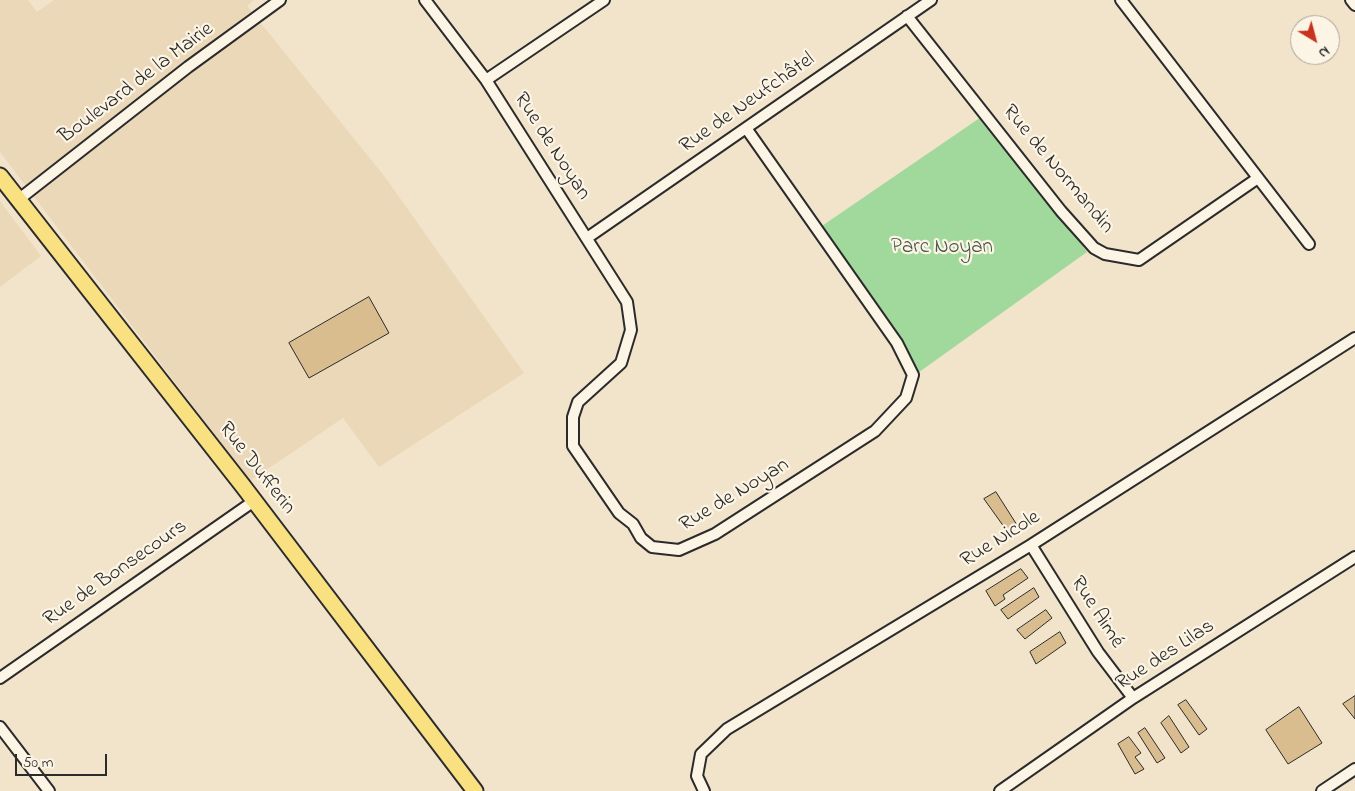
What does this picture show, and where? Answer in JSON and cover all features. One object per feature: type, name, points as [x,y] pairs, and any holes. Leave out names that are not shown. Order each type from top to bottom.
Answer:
[{"type":"main road","name":"Rue Dufferin","points":[[0,176],[254,501],[475,791]]},
{"type":"street","name":"Boulevard de la Mairie","points":[[18,200],[188,67],[280,0]]},
{"type":"street","name":"Rue de Noyan","points":[[425,0],[486,80],[627,302],[632,330],[621,363],[578,402],[573,417],[573,446],[619,513],[633,524],[641,538],[652,547],[679,550],[715,534],[875,431],[906,398],[913,375],[897,343],[746,128]]},
{"type":"street","points":[[486,80],[604,0]]},
{"type":"street","name":"Rue de Neufchâtel","points":[[587,238],[930,0]]},
{"type":"street","points":[[1121,0],[1309,244]]},
{"type":"street","points":[[1351,0],[1355,5]]},
{"type":"street","name":"Rue de Normandin","points":[[907,16],[1061,211],[1094,248],[1105,254],[1139,260],[1258,178]]},
{"type":"street","name":"Rue Nicole","points":[[704,791],[697,776],[701,754],[727,729],[1031,545],[1355,338]]},
{"type":"street","name":"Rue de Bonsecours","points":[[0,678],[254,501]]},
{"type":"street","name":"Rue Aimé","points":[[1031,545],[1098,652],[1134,698]]},
{"type":"street","name":"Rue des Lilas","points":[[1000,791],[1134,698],[1355,557]]},
{"type":"street","points":[[0,727],[49,791]]},
{"type":"street","points":[[1322,791],[1355,769]]},
{"type":"shaded area","points":[[0,0],[28,0],[37,12],[54,0],[254,0],[247,6],[385,177],[524,373],[379,467],[343,418],[250,481],[0,152]]},
{"type":"shaded area","points":[[0,201],[41,256],[0,287]]},
{"type":"green space","name":"Parc Noyan","points":[[987,113],[1087,252],[915,375],[816,230]]},
{"type":"building","points":[[369,297],[389,333],[309,378],[289,343]]},
{"type":"building","points":[[996,492],[1017,525],[1007,531],[984,499]]},
{"type":"building","points":[[1021,569],[1028,578],[1003,595],[1005,599],[995,606],[986,591]]},
{"type":"building","points":[[1034,588],[1039,597],[1008,619],[1001,610]]},
{"type":"building","points":[[1046,610],[1052,618],[1025,639],[1017,630]]},
{"type":"building","points":[[1060,632],[1066,643],[1036,664],[1030,652]]},
{"type":"building","points":[[1355,696],[1355,719],[1343,704]]},
{"type":"building","points":[[1186,700],[1207,729],[1199,735],[1178,705]]},
{"type":"building","points":[[1299,707],[1322,743],[1288,764],[1266,730]]},
{"type":"building","points":[[1169,716],[1189,747],[1181,753],[1161,723]]},
{"type":"building","points":[[1145,728],[1165,758],[1157,763],[1138,733]]},
{"type":"building","points":[[1129,737],[1141,753],[1135,757],[1144,769],[1135,774],[1118,744]]}]
